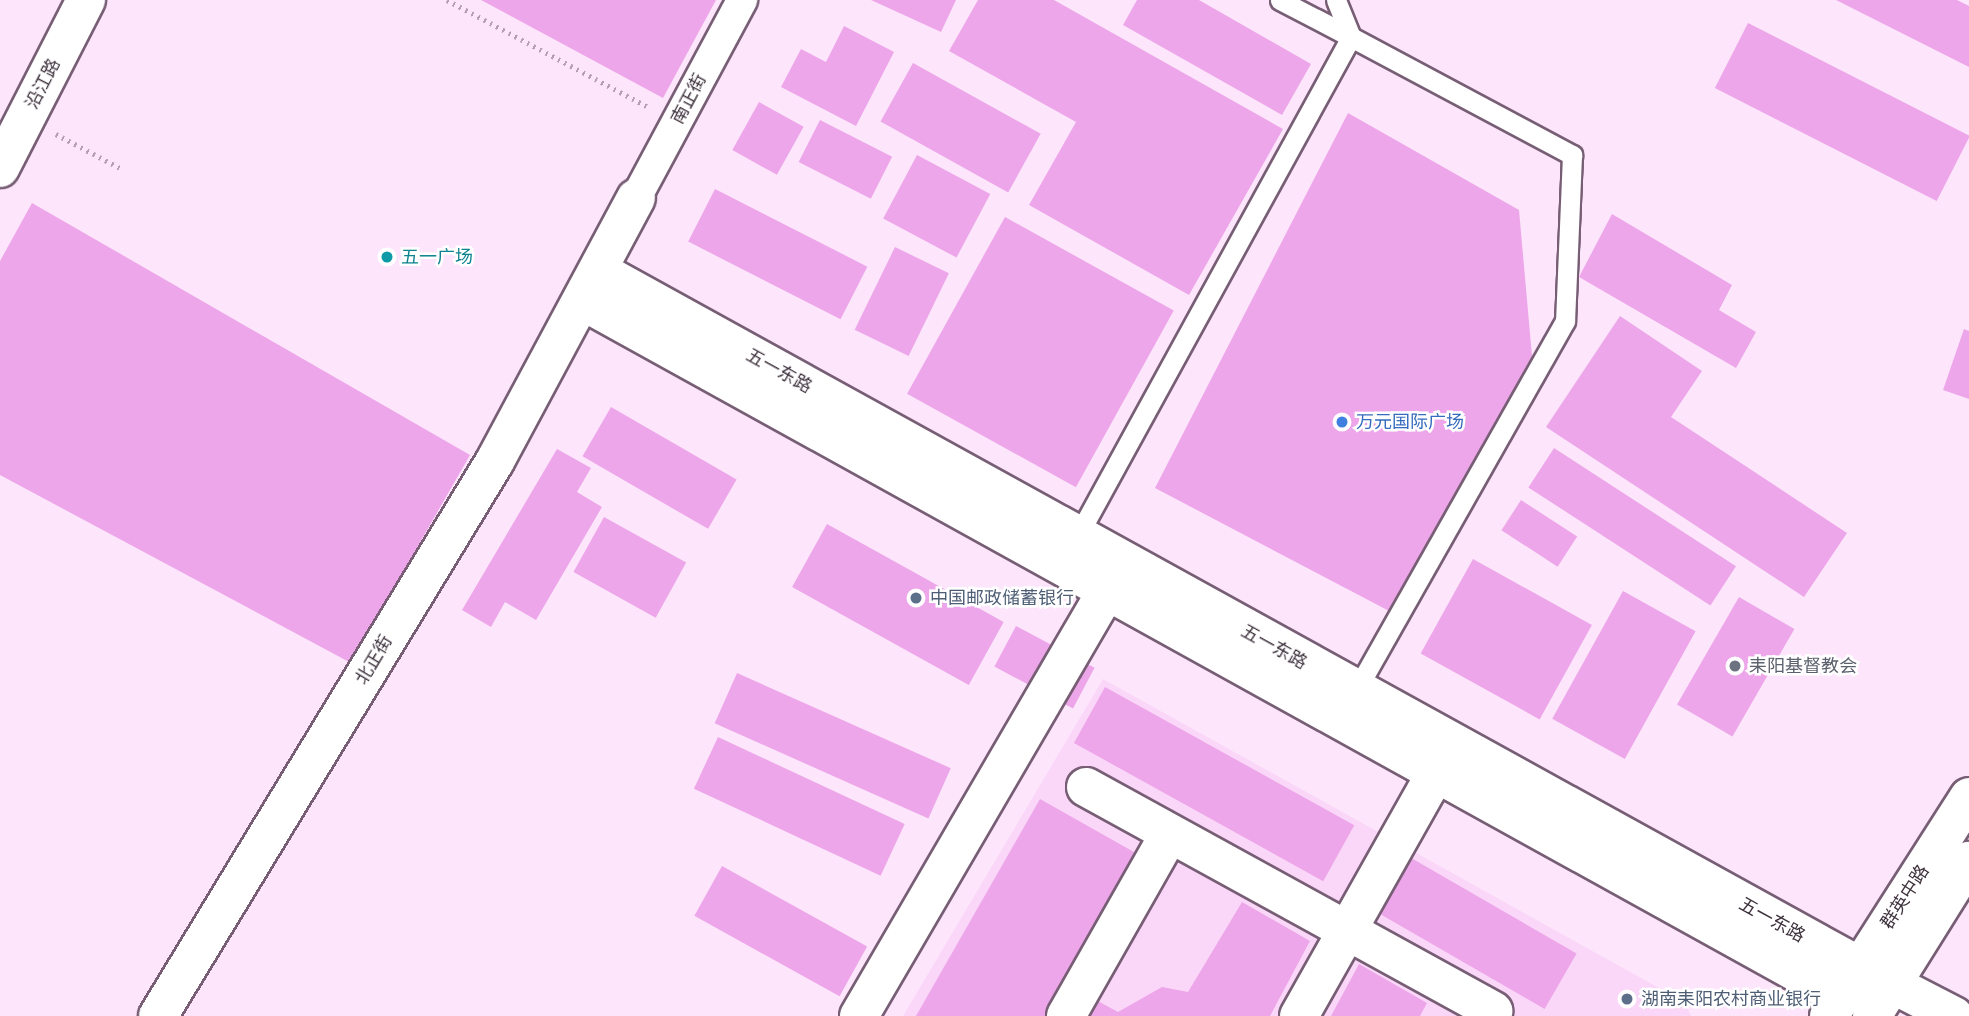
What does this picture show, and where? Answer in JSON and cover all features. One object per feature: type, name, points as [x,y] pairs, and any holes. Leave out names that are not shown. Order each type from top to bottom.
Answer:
[{"type":"street","name":"沿江路","points":[[0,124],[64,0]]},
{"type":"street","name":"沿江路","points":[[0,168],[86,0]]},
{"type":"street","name":"南正街","points":[[636,198],[742,0]]},
{"type":"street","name":"北正街","points":[[158,1016],[495,461],[636,198]]},
{"type":"street","name":"五一东路","points":[[591,286],[1077,537],[1114,578],[1355,692],[1444,760]]},
{"type":"street","name":"五一东路","points":[[591,286],[1444,760],[1863,1001],[1954,1016]]},
{"type":"street","points":[[859,1016],[1114,578]]},
{"type":"street","points":[[1299,1016],[1444,760]]},
{"type":"street","points":[[1086,787],[1494,1011]]},
{"type":"street","name":"群英中路","points":[[1863,1001],[1969,797]]},
{"type":"street","points":[[1066,1016],[1170,832]]},
{"type":"street","name":"群英中路","points":[[1863,1001],[1969,861]]},
{"type":"lane","points":[[1280,0],[1572,155],[1565,321],[1355,692]]},
{"type":"lane","points":[[1336,0],[1351,37]]},
{"type":"lane","points":[[1077,537],[1351,37]]},
{"type":"path","points":[[447,0],[677,122]]},
{"type":"path","points":[[56,134],[120,167]]},
{"type":"shaded area","points":[[1103,679],[1686,1003],[1691,1016],[903,1016]]},
{"type":"building","points":[[481,0],[716,0],[663,98]]},
{"type":"building","points":[[871,0],[956,0],[941,32]]},
{"type":"building","points":[[978,0],[1054,0],[1283,129],[1189,295],[1029,205],[1076,122],[949,51]]},
{"type":"building","points":[[1137,0],[1199,0],[1311,64],[1282,115],[1123,25]]},
{"type":"building","points":[[1836,0],[1957,0],[1969,6],[1969,67]]},
{"type":"building","points":[[1748,23],[1969,136],[1937,201],[1715,88]]},
{"type":"building","points":[[844,26],[894,52],[856,126],[781,87],[801,49],[826,62]]},
{"type":"building","points":[[913,63],[1041,134],[1008,192],[881,122]]},
{"type":"building","points":[[759,102],[804,127],[777,175],[732,150]]},
{"type":"building","name":"万元国际广场","points":[[1348,113],[1519,210],[1532,356],[1391,612],[1155,488]]},
{"type":"building","points":[[820,120],[892,157],[871,199],[799,162]]},
{"type":"building","points":[[917,155],[990,194],[956,258],[883,219]]},
{"type":"building","points":[[715,189],[867,267],[841,319],[688,242]]},
{"type":"building","points":[[32,203],[470,455],[351,663],[0,475],[0,261]]},
{"type":"building","points":[[1612,214],[1732,285],[1719,310],[1756,332],[1736,368],[1579,277]]},
{"type":"building","points":[[1005,217],[1174,311],[1076,487],[907,394]]},
{"type":"building","points":[[895,247],[949,273],[909,356],[855,330]]},
{"type":"building","points":[[1620,316],[1702,371],[1671,417],[1847,533],[1804,597],[1546,427]]},
{"type":"building","points":[[1964,329],[1969,331],[1969,399],[1943,390]]},
{"type":"building","points":[[611,407],[737,479],[708,529],[582,456]]},
{"type":"building","points":[[1554,448],[1736,566],[1710,606],[1528,487]]},
{"type":"building","points":[[557,449],[591,468],[577,492],[602,507],[536,620],[505,602],[491,627],[462,610]]},
{"type":"building","points":[[1521,500],[1577,536],[1558,567],[1501,530]]},
{"type":"building","points":[[604,517],[686,563],[656,618],[573,572]]},
{"type":"building","points":[[827,524],[1004,622],[969,685],[792,587]]},
{"type":"building","points":[[1473,559],[1592,625],[1540,719],[1421,653]]},
{"type":"building","points":[[1623,591],[1696,631],[1625,759],[1552,719]]},
{"type":"building","name":"耒阳基督教会","points":[[1739,597],[1794,629],[1732,736],[1677,704]]},
{"type":"building","points":[[1016,626],[1095,668],[1073,708],[994,667]]},
{"type":"building","points":[[737,673],[951,768],[928,818],[715,723]]},
{"type":"building","points":[[1105,687],[1354,825],[1323,881],[1074,743]]},
{"type":"building","points":[[718,737],[905,824],[881,876],[694,789]]},
{"type":"building","points":[[1040,799],[1141,856],[1051,1016],[916,1016]]},
{"type":"building","points":[[1406,855],[1577,954],[1545,1009],[1374,910]]},
{"type":"building","points":[[722,866],[867,946],[840,996],[694,916]]},
{"type":"building","points":[[1242,902],[1310,941],[1270,1016],[1086,1016],[1096,1000],[1118,1012],[1162,987],[1188,992]]},
{"type":"building","points":[[1359,964],[1427,1003],[1420,1016],[1331,1016]]},
{"type":"place","name":"五一广场","points":[[387,257]]},
{"type":"place","name":"万元国际广场","points":[[1342,422]]},
{"type":"place","name":"中国邮政储蓄银行","points":[[916,598]]},
{"type":"place","name":"耒阳基督教会","points":[[1735,666]]},
{"type":"place","name":"湖南耒阳农村商业银行","points":[[1627,999]]}]
